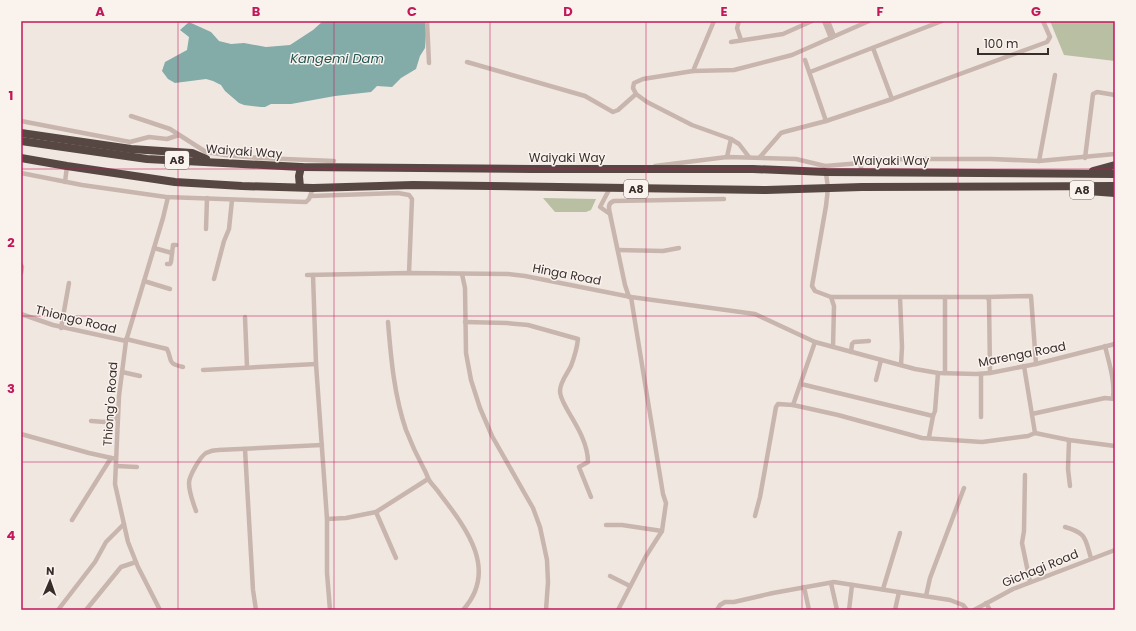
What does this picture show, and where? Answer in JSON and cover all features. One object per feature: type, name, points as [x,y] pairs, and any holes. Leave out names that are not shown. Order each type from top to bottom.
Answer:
[{"type":"highway","points":[[21,133],[132,149],[192,153],[210,161]]},
{"type":"highway","name":"Waiyaki Way","points":[[21,141],[147,158],[301,167],[753,170],[826,169],[861,172],[1115,174]]},
{"type":"highway","name":"A8","points":[[21,158],[176,182],[242,186],[300,187],[312,192],[398,189],[610,188],[645,190],[766,190],[974,186],[1115,186]]},
{"type":"highway","points":[[1073,174],[1115,165]]},
{"type":"highway","points":[[300,187],[299,176],[301,167]]},
{"type":"highway","points":[[974,173],[974,186]]},
{"type":"highway","name":"A8","points":[[1049,187],[1115,193]]},
{"type":"street","points":[[427,21],[429,63]]},
{"type":"street","points":[[693,71],[714,21]]},
{"type":"street","points":[[739,21],[737,28],[741,40]]},
{"type":"street","points":[[731,42],[784,34],[812,21]]},
{"type":"street","points":[[824,21],[833,37]]},
{"type":"street","points":[[828,21],[833,37]]},
{"type":"street","points":[[749,157],[739,144],[731,139],[692,125],[647,102],[636,94],[633,85],[637,80],[693,71],[734,70],[792,55],[869,21]]},
{"type":"street","points":[[810,72],[942,21]]},
{"type":"street","points":[[760,158],[781,133],[826,121],[892,99],[1047,42],[1050,37],[1044,21]]},
{"type":"street","points":[[873,48],[892,99]]},
{"type":"street","points":[[806,60],[826,121]]},
{"type":"street","points":[[466,62],[585,96],[613,112],[618,110],[636,94]]},
{"type":"street","points":[[1039,161],[1055,75]]},
{"type":"street","points":[[1085,158],[1093,94],[1097,92],[1115,95]]},
{"type":"street","points":[[131,116],[170,130],[206,152],[225,155],[334,161]]},
{"type":"street","points":[[21,121],[130,142],[149,137],[167,139],[179,135]]},
{"type":"street","points":[[727,157],[731,139]]},
{"type":"street","points":[[629,168],[727,157],[796,159],[826,169],[871,160],[991,159],[1039,161],[1085,158],[1115,154]]},
{"type":"street","points":[[861,163],[861,172]]},
{"type":"street","points":[[65,182],[67,166]]},
{"type":"street","points":[[826,169],[828,188],[826,206],[812,284],[815,292],[831,297],[1031,296],[1036,364]]},
{"type":"street","points":[[21,173],[103,189],[168,197],[306,202],[312,192]]},
{"type":"street","points":[[610,188],[610,214],[625,285],[630,297],[663,494],[666,503],[662,531],[646,556],[618,610]]},
{"type":"street","points":[[610,188],[600,208],[610,214]]},
{"type":"street","points":[[398,189],[409,195],[412,199],[409,273]]},
{"type":"street","name":"Thiong'o Road","points":[[160,610],[136,562],[128,542],[116,490],[116,466],[114,458],[126,340],[168,197]]},
{"type":"street","points":[[206,229],[207,198]]},
{"type":"street","points":[[610,203],[614,201],[724,199]]},
{"type":"street","points":[[214,279],[224,241],[229,229],[232,200]]},
{"type":"street","points":[[168,264],[171,262],[173,245],[176,245]]},
{"type":"street","points":[[154,248],[172,253]]},
{"type":"street","points":[[618,250],[663,251],[679,248]]},
{"type":"street","points":[[21,265],[21,273]]},
{"type":"street","name":"Hinga Road","points":[[307,275],[409,273],[508,274],[525,276],[630,297],[755,314],[815,342]]},
{"type":"street","points":[[313,274],[316,364],[322,446],[330,610]]},
{"type":"street","points":[[462,274],[465,288],[466,353],[471,380],[480,408],[492,436],[533,508],[540,527],[548,560],[546,610]]},
{"type":"street","points":[[144,281],[170,289]]},
{"type":"street","points":[[61,328],[69,282]]},
{"type":"street","points":[[831,297],[834,306],[833,347]]},
{"type":"street","points":[[900,297],[902,348],[901,365]]},
{"type":"street","points":[[945,297],[945,373]]},
{"type":"street","points":[[986,297],[989,300],[990,373]]},
{"type":"street","name":"Thiongo Road","points":[[21,314],[61,328],[167,349],[171,363],[183,368]]},
{"type":"street","points":[[245,317],[247,367]]},
{"type":"street","points":[[388,322],[392,368],[399,407],[409,437],[428,479],[465,528],[470,537],[477,558],[479,574],[478,581],[471,601],[463,610]]},
{"type":"street","points":[[465,322],[528,325],[578,339],[578,345],[571,365],[561,384],[560,392],[563,401],[579,430],[586,449],[588,462],[579,467],[591,497]]},
{"type":"street","points":[[851,352],[852,344],[854,342],[869,341]]},
{"type":"street","points":[[793,405],[815,342]]},
{"type":"street","name":"Marenga Road","points":[[815,342],[881,360],[938,373],[982,374],[1036,364],[1115,344]]},
{"type":"street","points":[[1032,414],[1085,401],[1114,398],[1113,373],[1105,346]]},
{"type":"street","points":[[876,380],[881,360]]},
{"type":"street","points":[[203,370],[316,364]]},
{"type":"street","points":[[1024,366],[1035,433]]},
{"type":"street","points":[[122,372],[140,376]]},
{"type":"street","points":[[929,437],[935,410],[938,373]]},
{"type":"street","points":[[981,418],[982,374]]},
{"type":"street","points":[[800,384],[933,416]]},
{"type":"street","points":[[755,516],[760,497],[776,407],[778,404],[793,405],[838,415],[922,438],[929,437],[982,442],[1028,436],[1035,433],[1069,440],[1115,446]]},
{"type":"street","points":[[91,421],[105,422],[110,419],[118,418]]},
{"type":"street","points":[[21,434],[114,458],[72,520]]},
{"type":"street","points":[[1069,440],[1068,469],[1070,486]]},
{"type":"street","points":[[196,511],[188,482],[200,459],[205,454],[211,451],[322,446]]},
{"type":"street","points":[[245,449],[253,590],[256,610]]},
{"type":"street","points":[[116,466],[136,467]]},
{"type":"street","points":[[1025,475],[1024,531],[1022,543],[1030,582]]},
{"type":"street","points":[[326,519],[346,518],[376,512],[428,479]]},
{"type":"street","points":[[926,596],[930,578],[964,488]]},
{"type":"street","points":[[376,512],[396,558]]},
{"type":"street","points":[[58,610],[95,562],[106,542],[124,524]]},
{"type":"street","points":[[606,525],[622,525],[662,531]]},
{"type":"street","points":[[1064,527],[1080,533],[1086,539],[1091,558]]},
{"type":"street","points":[[883,589],[900,533]]},
{"type":"street","name":"Gichagi Road","points":[[974,610],[1013,589],[1115,550]]},
{"type":"street","points":[[86,610],[121,567],[136,562]]},
{"type":"street","points":[[610,576],[630,586]]},
{"type":"street","points":[[717,610],[720,605],[725,602],[734,602],[804,587],[831,583],[883,589],[950,600],[963,604],[967,610]]},
{"type":"street","points":[[831,583],[836,610]]},
{"type":"street","points":[[849,610],[852,585]]},
{"type":"street","points":[[804,587],[809,610]]},
{"type":"street","points":[[895,610],[899,592]]},
{"type":"street","points":[[986,603],[990,610]]},
{"type":"green space","points":[[1050,21],[1115,21],[1115,61],[1064,55]]},
{"type":"green space","points":[[543,198],[596,199],[591,210],[586,212],[555,212]]},
{"type":"water","name":"Kangemi Dam","points":[[323,21],[427,21],[425,48],[420,56],[416,69],[401,78],[392,87],[377,86],[371,92],[335,96],[291,104],[271,104],[265,107],[244,105],[239,103],[225,91],[221,85],[213,81],[206,79],[175,83],[168,79],[162,71],[165,62],[187,50],[189,37],[180,30],[189,22],[211,32],[219,41],[231,44],[244,43],[266,47],[290,45],[313,30]]}]
